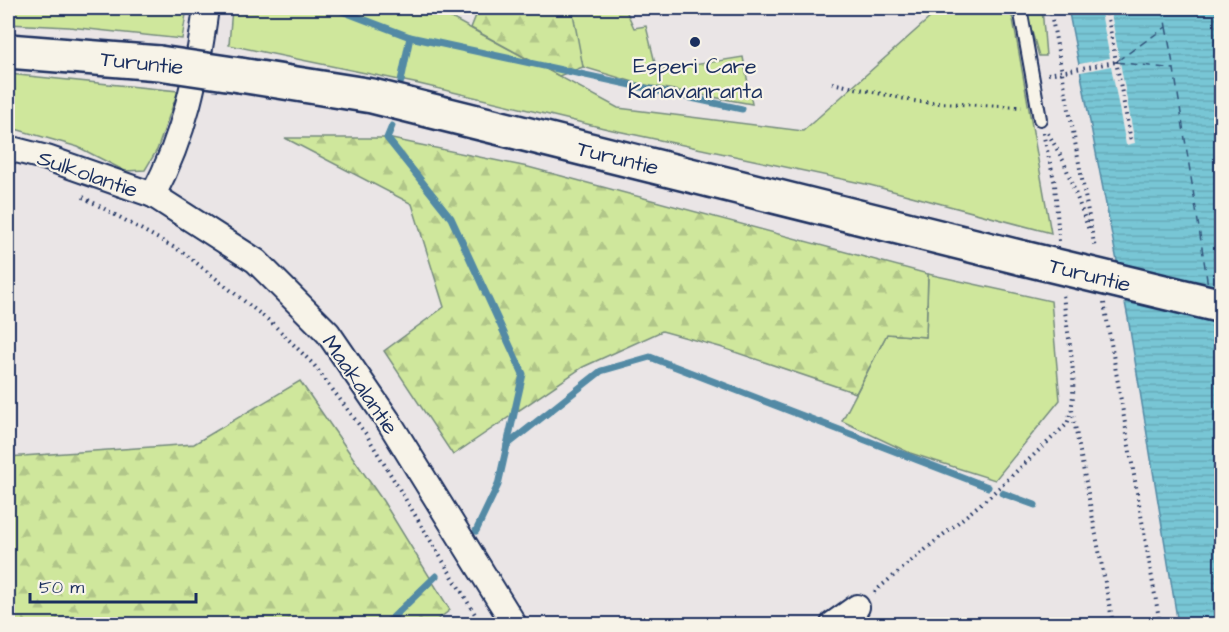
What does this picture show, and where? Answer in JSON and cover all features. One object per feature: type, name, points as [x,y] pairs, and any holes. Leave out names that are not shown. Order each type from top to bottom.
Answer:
[{"type":"main road","name":"Turuntie","points":[[8,51],[159,63],[372,96],[1221,306]]},
{"type":"street","name":"Sulkolantie","points":[[8,148],[47,158],[153,195],[171,162],[187,115],[206,8]]},
{"type":"street","name":"Maakalantie","points":[[153,195],[256,261],[328,333],[389,422],[514,624]]},
{"type":"street","points":[[833,624],[857,607]]},
{"type":"lane","points":[[1020,8],[1039,113]]},
{"type":"path","points":[[1039,113],[1064,162],[1094,242],[1064,72],[1050,8]]},
{"type":"path","points":[[1106,8],[1131,141]]},
{"type":"path","points":[[1064,72],[1116,62]]},
{"type":"path","points":[[832,83],[919,102],[1039,113]]},
{"type":"path","points":[[1039,113],[1055,184],[1059,247]]},
{"type":"path","points":[[76,192],[184,253],[273,324],[314,365],[366,434],[482,624]]},
{"type":"path","points":[[1063,290],[1073,387],[1072,409],[1113,624]]},
{"type":"path","points":[[1103,297],[1160,624]]},
{"type":"path","points":[[857,607],[1033,456],[1066,424],[1072,409]]},
{"type":"green space","points":[[8,8],[187,8],[182,39],[69,27],[8,24]]},
{"type":"green space","points":[[232,8],[433,8],[618,108],[803,131],[941,8],[1008,8],[1013,19],[1051,233],[870,185],[608,129],[419,84],[229,45]]},
{"type":"green space","points":[[479,8],[572,8],[583,67],[559,76],[471,28]]},
{"type":"green space","points":[[568,8],[625,8],[634,28],[646,26],[657,71],[743,57],[752,104],[640,84],[583,67]]},
{"type":"green space","points":[[1025,8],[1042,8],[1046,56],[1039,56]]},
{"type":"green space","points":[[8,74],[178,91],[157,150],[145,170],[125,171],[78,147],[8,127]]},
{"type":"green space","points":[[285,138],[387,138],[528,167],[928,274],[926,337],[887,334],[856,393],[720,347],[662,331],[583,367],[453,455],[384,351],[444,307],[412,204]]},
{"type":"green space","points":[[928,274],[1051,301],[1060,400],[995,480],[910,453],[842,421],[887,334],[926,337]]},
{"type":"green space","points":[[300,381],[383,501],[450,610],[432,624],[8,624],[8,457],[194,444]]},
{"type":"water","points":[[1068,8],[1221,8],[1221,624],[1178,624],[1128,318]]},
{"type":"pier","points":[[1100,8],[1110,8],[1135,143],[1126,145],[1111,66],[1076,73],[1074,65],[1110,58]]},
{"type":"waterway","points":[[334,8],[410,37]]},
{"type":"waterway","points":[[401,81],[410,37],[742,109]]},
{"type":"waterway","points":[[392,126],[387,138],[451,218],[523,374],[498,485],[476,531]]},
{"type":"waterway","points":[[507,445],[601,371],[650,357],[988,487]]},
{"type":"waterway","points":[[1002,493],[1035,505]]},
{"type":"waterway","points":[[386,624],[436,576]]},
{"type":"ferry route","points":[[1117,61],[1166,27],[1163,8]]},
{"type":"ferry route","points":[[1166,27],[1174,69]]},
{"type":"ferry route","points":[[1116,62],[1174,69],[1208,286]]},
{"type":"ferry route","points":[[1214,321],[1222,370]]},
{"type":"place","name":"Esperi Care Kanavanranta","points":[[695,42]]}]
